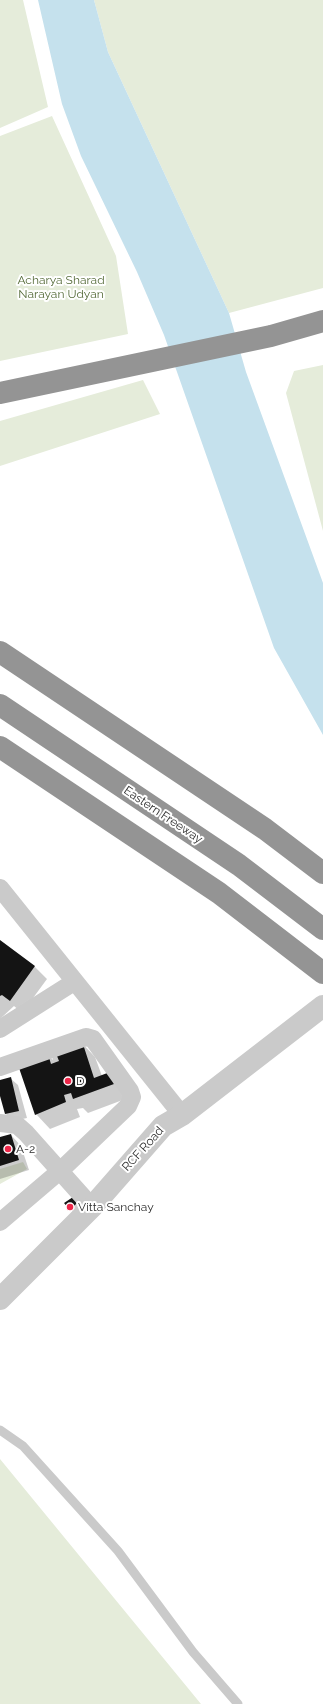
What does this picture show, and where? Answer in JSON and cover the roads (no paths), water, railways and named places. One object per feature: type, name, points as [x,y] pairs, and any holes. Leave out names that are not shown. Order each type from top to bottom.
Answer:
[{"type":"highway","points":[[0,393],[271,336],[323,321]]},
{"type":"highway","points":[[0,652],[265,829],[323,873]]},
{"type":"highway","name":"Eastern Freeway","points":[[0,705],[239,865],[323,929]]},
{"type":"highway","points":[[0,747],[219,893],[323,973]]},
{"type":"street","points":[[3,900],[74,982],[182,1115]]},
{"type":"street","points":[[0,1029],[74,982]]},
{"type":"street","name":"RCF Road","points":[[0,1299],[92,1207],[163,1126],[182,1115],[323,1006]]},
{"type":"street","points":[[0,1067],[78,1038],[86,1037],[93,1039],[130,1091],[132,1097],[128,1106],[61,1170],[0,1222]]},
{"type":"street","points":[[1,1118],[17,1125],[26,1133],[61,1170],[92,1207]]},
{"type":"lane","points":[[0,1430],[23,1446],[118,1551],[193,1652],[238,1704]]},
{"type":"water","points":[[38,0],[94,0],[108,52],[229,313],[246,372],[323,583],[323,735],[274,648],[164,335],[137,272],[81,156],[62,104]]},
{"type":"place","name":"D","points":[[68,1081]]},
{"type":"place","name":"A-2","points":[[8,1149]]},
{"type":"place","name":"Vitta Sanchay","points":[[70,1207]]},
{"type":"park label","name":"Acharya Sharad Narayan Udyan","points":[[61,287]]}]
